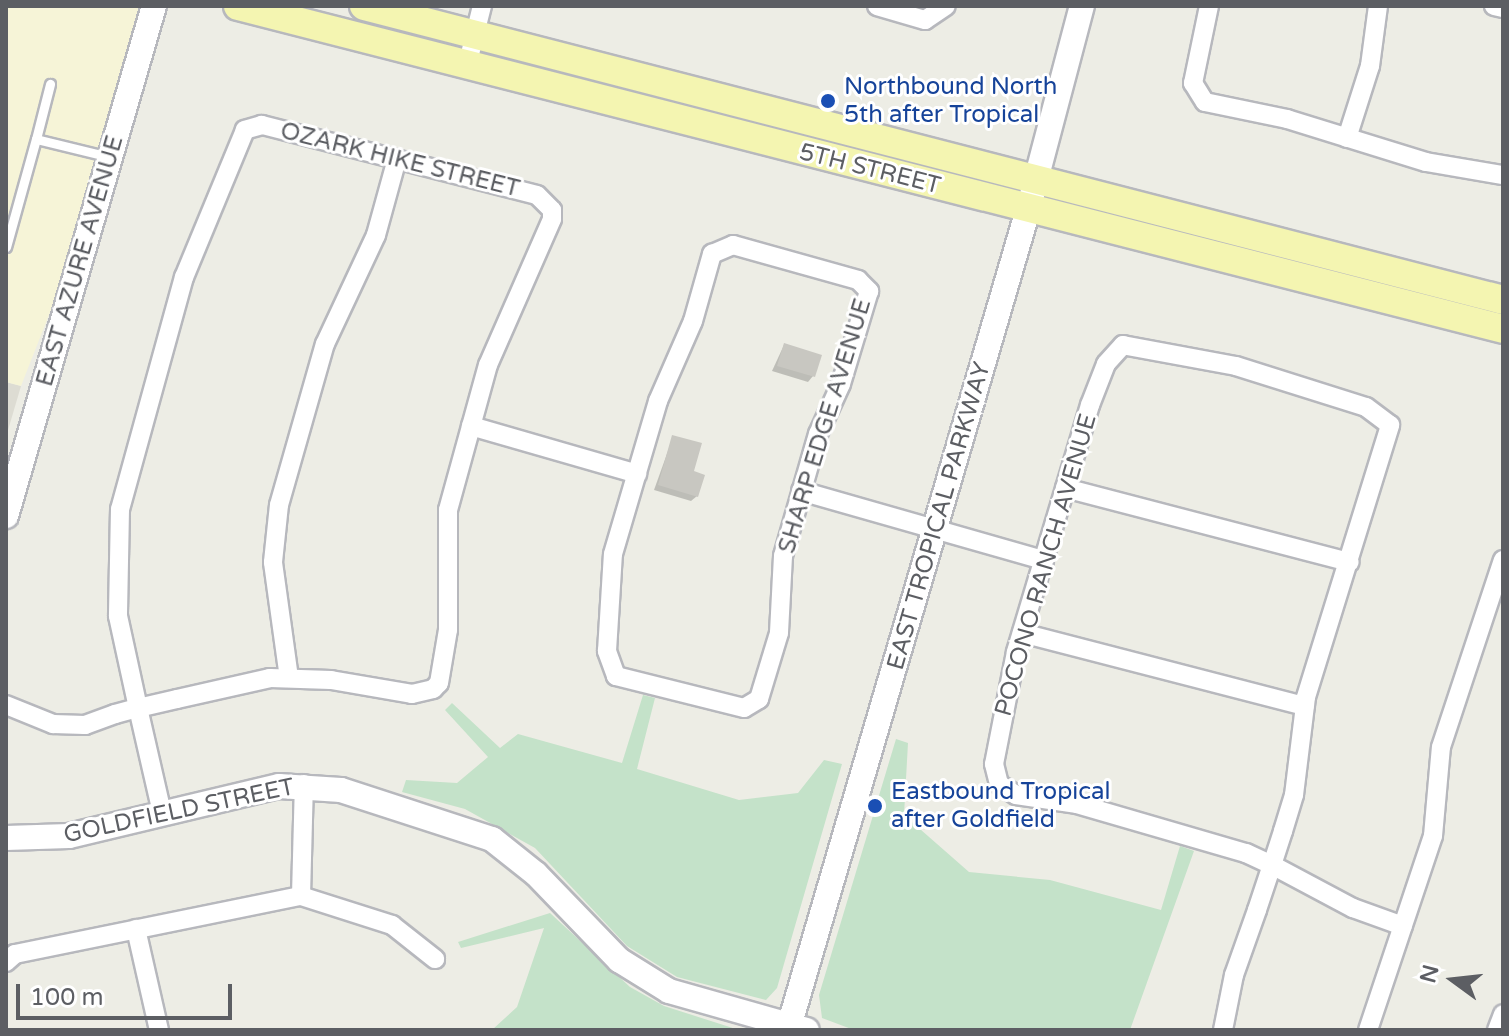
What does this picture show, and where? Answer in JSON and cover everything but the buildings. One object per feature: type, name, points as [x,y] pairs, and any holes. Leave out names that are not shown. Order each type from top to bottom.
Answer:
[{"type":"main road","name":"5TH STREET","points":[[238,6],[1503,329]]},
{"type":"main road","name":"5TH STREET","points":[[364,6],[1503,300]]},
{"type":"street","name":"EAST AZURE AVENUE","points":[[6,513],[154,6]]},
{"type":"street","points":[[467,66],[482,6]]},
{"type":"street","points":[[877,6],[925,20],[942,10]]},
{"type":"street","name":"EAST TROPICAL PARKWAY","points":[[795,1028],[1037,178],[1082,6]]},
{"type":"street","points":[[1209,6],[1194,74],[1197,94],[1205,102],[1347,138],[1426,162],[1503,175]]},
{"type":"street","points":[[1347,138],[1370,66],[1378,6]]},
{"type":"street","points":[[1494,6],[1503,8]]},
{"type":"street","name":"OZARK HIKE STREET","points":[[138,708],[118,616],[120,509],[193,252],[221,197],[240,138],[253,128],[262,125],[397,159],[537,195],[546,203],[552,219],[488,365],[471,426]]},
{"type":"street","points":[[289,678],[273,562],[279,505],[325,344],[376,235],[397,159]]},
{"type":"street","name":"SHARP EDGE AVENUE","points":[[733,245],[858,280],[864,286],[869,301],[801,491],[783,556],[779,633],[759,699],[752,706],[625,678],[611,669],[608,584],[658,401],[693,321],[712,254],[719,248],[733,245]]},
{"type":"street","name":"POCONO RANCH AVENUE","points":[[1272,865],[1208,841],[1077,804],[1016,795],[999,784],[994,764],[1022,633],[1090,405],[1116,350],[1131,344],[1236,366],[1384,418],[1389,435],[1350,562]]},
{"type":"street","points":[[6,705],[67,726],[270,678],[412,694],[433,689],[442,669],[448,630],[445,529],[471,426],[637,474]]},
{"type":"street","points":[[1065,488],[1350,562],[1305,706],[1294,795],[1234,975],[1223,1030]]},
{"type":"street","points":[[801,491],[1044,560]]},
{"type":"street","points":[[1368,1030],[1433,836],[1446,726],[1503,560]]},
{"type":"street","points":[[1022,633],[1305,706]]},
{"type":"street","points":[[138,708],[162,813]]},
{"type":"street","points":[[301,896],[304,784]]},
{"type":"street","name":"GOLDFIELD STREET","points":[[6,838],[69,836],[304,784],[341,790],[492,839],[528,867],[619,960],[642,977],[669,991],[795,1028]]},
{"type":"street","points":[[1272,865],[1353,908],[1403,926]]},
{"type":"street","points":[[8,960],[217,909],[301,896],[392,925],[435,959]]},
{"type":"street","points":[[136,929],[159,1030]]},
{"type":"street","points":[[1497,1030],[1503,1014]]},
{"type":"lane","points":[[6,247],[9,225],[50,84]]},
{"type":"lane","points":[[36,139],[110,157]]},
{"type":"shaded area","points":[[6,382],[21,386],[6,437]]},
{"type":"green space","points":[[643,695],[655,698],[637,769],[739,800],[798,793],[824,760],[842,764],[777,988],[766,1000],[677,977],[627,946],[535,848],[465,809],[402,792],[406,780],[457,783],[488,757],[445,710],[452,703],[500,748],[518,734],[622,763]]},
{"type":"green space","points":[[896,739],[908,743],[904,815],[969,872],[1050,880],[1161,910],[1180,846],[1194,851],[1130,1030],[854,1030],[822,1018],[819,995]]},
{"type":"green space","points":[[550,913],[630,987],[664,1006],[739,1030],[492,1030],[517,1007],[544,928],[461,948],[458,942]]},
{"type":"sand","points":[[6,6],[143,6],[65,274],[21,386],[6,382]]},
{"type":"place","name":"Northbound North 5th after Tropical","points":[[828,101]]},
{"type":"place","name":"Eastbound Tropical after Goldfield","points":[[875,806]]}]
